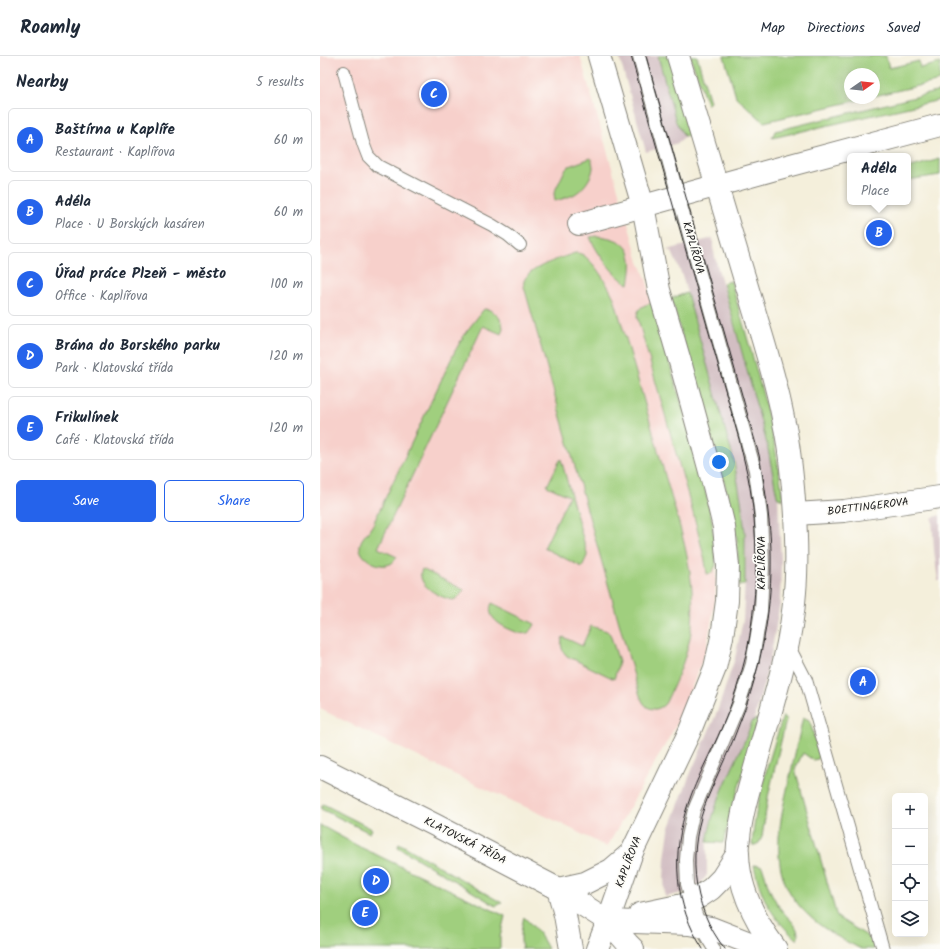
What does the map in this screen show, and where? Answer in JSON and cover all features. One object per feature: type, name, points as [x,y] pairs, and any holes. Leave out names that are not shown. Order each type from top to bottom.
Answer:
[{"type":"street","name":"KAPLÍŘOVA","points":[[597,949],[632,852],[689,733],[715,668],[728,601],[728,566],[724,527],[712,478],[659,290],[643,206],[599,56]]},
{"type":"street","points":[[678,56],[775,381],[785,423],[792,470],[797,558],[793,612],[788,644],[780,677],[745,802],[740,826],[738,853],[742,881],[751,908],[764,932],[776,949]]},
{"type":"street","points":[[578,224],[940,125]]},
{"type":"street","name":"BOETTINGEROVA","points":[[795,514],[844,511],[940,497]]},
{"type":"street","name":"KLATOVSKÁ TŘÍDA","points":[[320,767],[558,889],[608,921],[633,949]]},
{"type":"street","points":[[571,949],[565,915],[558,889],[585,883],[611,870],[632,852]]},
{"type":"street","points":[[608,921],[683,905],[692,901],[711,889],[722,878],[738,853]]},
{"type":"street","points":[[608,921],[689,924],[711,928],[765,949]]},
{"type":"lane","name":"KAPLÍŘOVA","points":[[638,56],[755,470],[761,516],[763,564],[761,611],[752,664],[739,704],[694,810],[688,837],[686,860],[688,884],[700,926]]},
{"type":"lane","points":[[344,72],[363,143],[368,156],[378,166],[492,225],[520,245]]},
{"type":"lane","points":[[788,644],[806,680],[882,949]]},
{"type":"lane","points":[[700,926],[714,949]]},
{"type":"shaded area","points":[[320,56],[580,56],[639,262],[648,285],[714,544],[716,565],[715,600],[706,651],[678,722],[607,847],[552,819],[464,779],[320,709]]},
{"type":"shaded area","points":[[619,56],[658,56],[676,122],[684,135],[687,136],[678,143],[646,152]]},
{"type":"shaded area","points":[[713,238],[713,248],[717,265],[767,444],[778,498],[781,560],[780,603],[770,660],[754,720],[723,790],[711,824],[707,842],[707,875],[701,883],[686,892],[665,897],[665,858],[669,830],[689,777],[717,712],[735,658],[743,620],[746,559],[745,532],[734,461],[682,275],[672,252],[667,250]]},
{"type":"shaded area","points":[[940,515],[940,581],[938,581],[932,518]]},
{"type":"green space","points":[[658,56],[669,56],[688,122],[688,136],[684,136],[676,122]]},
{"type":"green space","points":[[690,56],[697,56],[710,102],[708,104],[707,104]]},
{"type":"green space","points":[[724,56],[886,56],[889,68],[919,61],[920,68],[940,63],[940,81],[880,95],[880,68],[844,68],[844,103],[764,122],[736,97]]},
{"type":"green space","points":[[940,91],[940,100],[772,138],[775,131]]},
{"type":"green space","points":[[591,158],[593,167],[589,180],[573,195],[555,201],[554,193],[565,170],[569,166]]},
{"type":"green space","points":[[940,159],[940,175],[911,180],[911,167]]},
{"type":"green space","points":[[597,236],[617,241],[624,245],[628,250],[631,264],[629,284],[618,276],[601,257],[590,237]]},
{"type":"green space","points":[[575,253],[581,254],[591,261],[605,281],[614,298],[680,526],[689,565],[693,605],[691,635],[679,674],[666,702],[662,707],[656,709],[647,707],[640,696],[524,286],[524,281],[532,271]]},
{"type":"green space","points":[[731,281],[768,417],[783,500],[777,496],[767,444],[723,283]]},
{"type":"green space","points":[[687,293],[734,461],[741,500],[745,532],[745,584],[739,586],[737,540],[731,508],[671,298]]},
{"type":"green space","points":[[652,303],[700,467],[712,520],[716,565],[712,573],[707,574],[695,520],[637,316],[642,307]]},
{"type":"green space","points":[[484,309],[491,310],[498,316],[502,322],[503,328],[501,334],[483,326],[378,548],[397,557],[390,564],[375,564],[362,554],[360,545],[374,522],[455,351],[466,332]]},
{"type":"green space","points":[[561,459],[587,553],[582,567],[544,548],[569,496],[547,486]]},
{"type":"green space","points":[[422,569],[464,590],[459,596],[452,600],[435,593],[425,585],[422,580]]},
{"type":"green space","points":[[492,603],[535,624],[533,628],[524,634],[513,631],[501,625],[492,616]]},
{"type":"green space","points":[[591,626],[607,631],[610,634],[619,662],[614,679],[567,656],[562,649],[561,645],[563,637],[582,646]]},
{"type":"green space","points":[[783,716],[786,720],[768,797],[762,837],[759,843],[752,845],[756,812],[768,764]]},
{"type":"green space","points":[[803,717],[809,720],[819,755],[818,759],[813,760],[803,753],[795,769],[837,917],[872,939],[874,949],[859,948],[820,925],[803,910],[791,895],[784,879],[780,862],[780,825]]},
{"type":"green space","points":[[758,719],[723,843],[707,842],[713,815],[720,795],[752,722]]},
{"type":"green space","points":[[323,804],[372,829],[370,833],[321,809]]},
{"type":"green space","points":[[320,825],[358,846],[505,916],[500,937],[500,949],[320,949]]},
{"type":"green space","points":[[399,843],[502,903],[496,906],[398,847]]},
{"type":"green space","points":[[754,865],[762,867],[774,898],[780,908],[796,927],[798,935],[797,940],[788,932],[769,907],[760,888]]},
{"type":"green space","points":[[524,917],[538,932],[548,949],[522,949],[521,933]]},
{"type":"tram line","points":[[631,56],[739,439],[752,498],[754,519],[756,562],[754,604],[746,656],[726,717],[688,804],[679,841],[678,878],[681,897],[693,932],[703,949]]},
{"type":"tram line","points":[[646,56],[759,455],[769,521],[771,574],[763,645],[746,707],[733,741],[708,797],[701,816],[697,836],[695,856],[699,895],[713,932],[725,949]]},
{"type":"place","name":"Úřad práce Plzeň - město","points":[[434,94]]},
{"type":"place","name":"Adéla","points":[[879,233]]},
{"type":"place","name":"Baštírna u Kaplíře","points":[[863,682]]},
{"type":"place","name":"Brána do Borského parku","points":[[376,881]]},
{"type":"place","name":"Frikulínek","points":[[365,913]]}]
